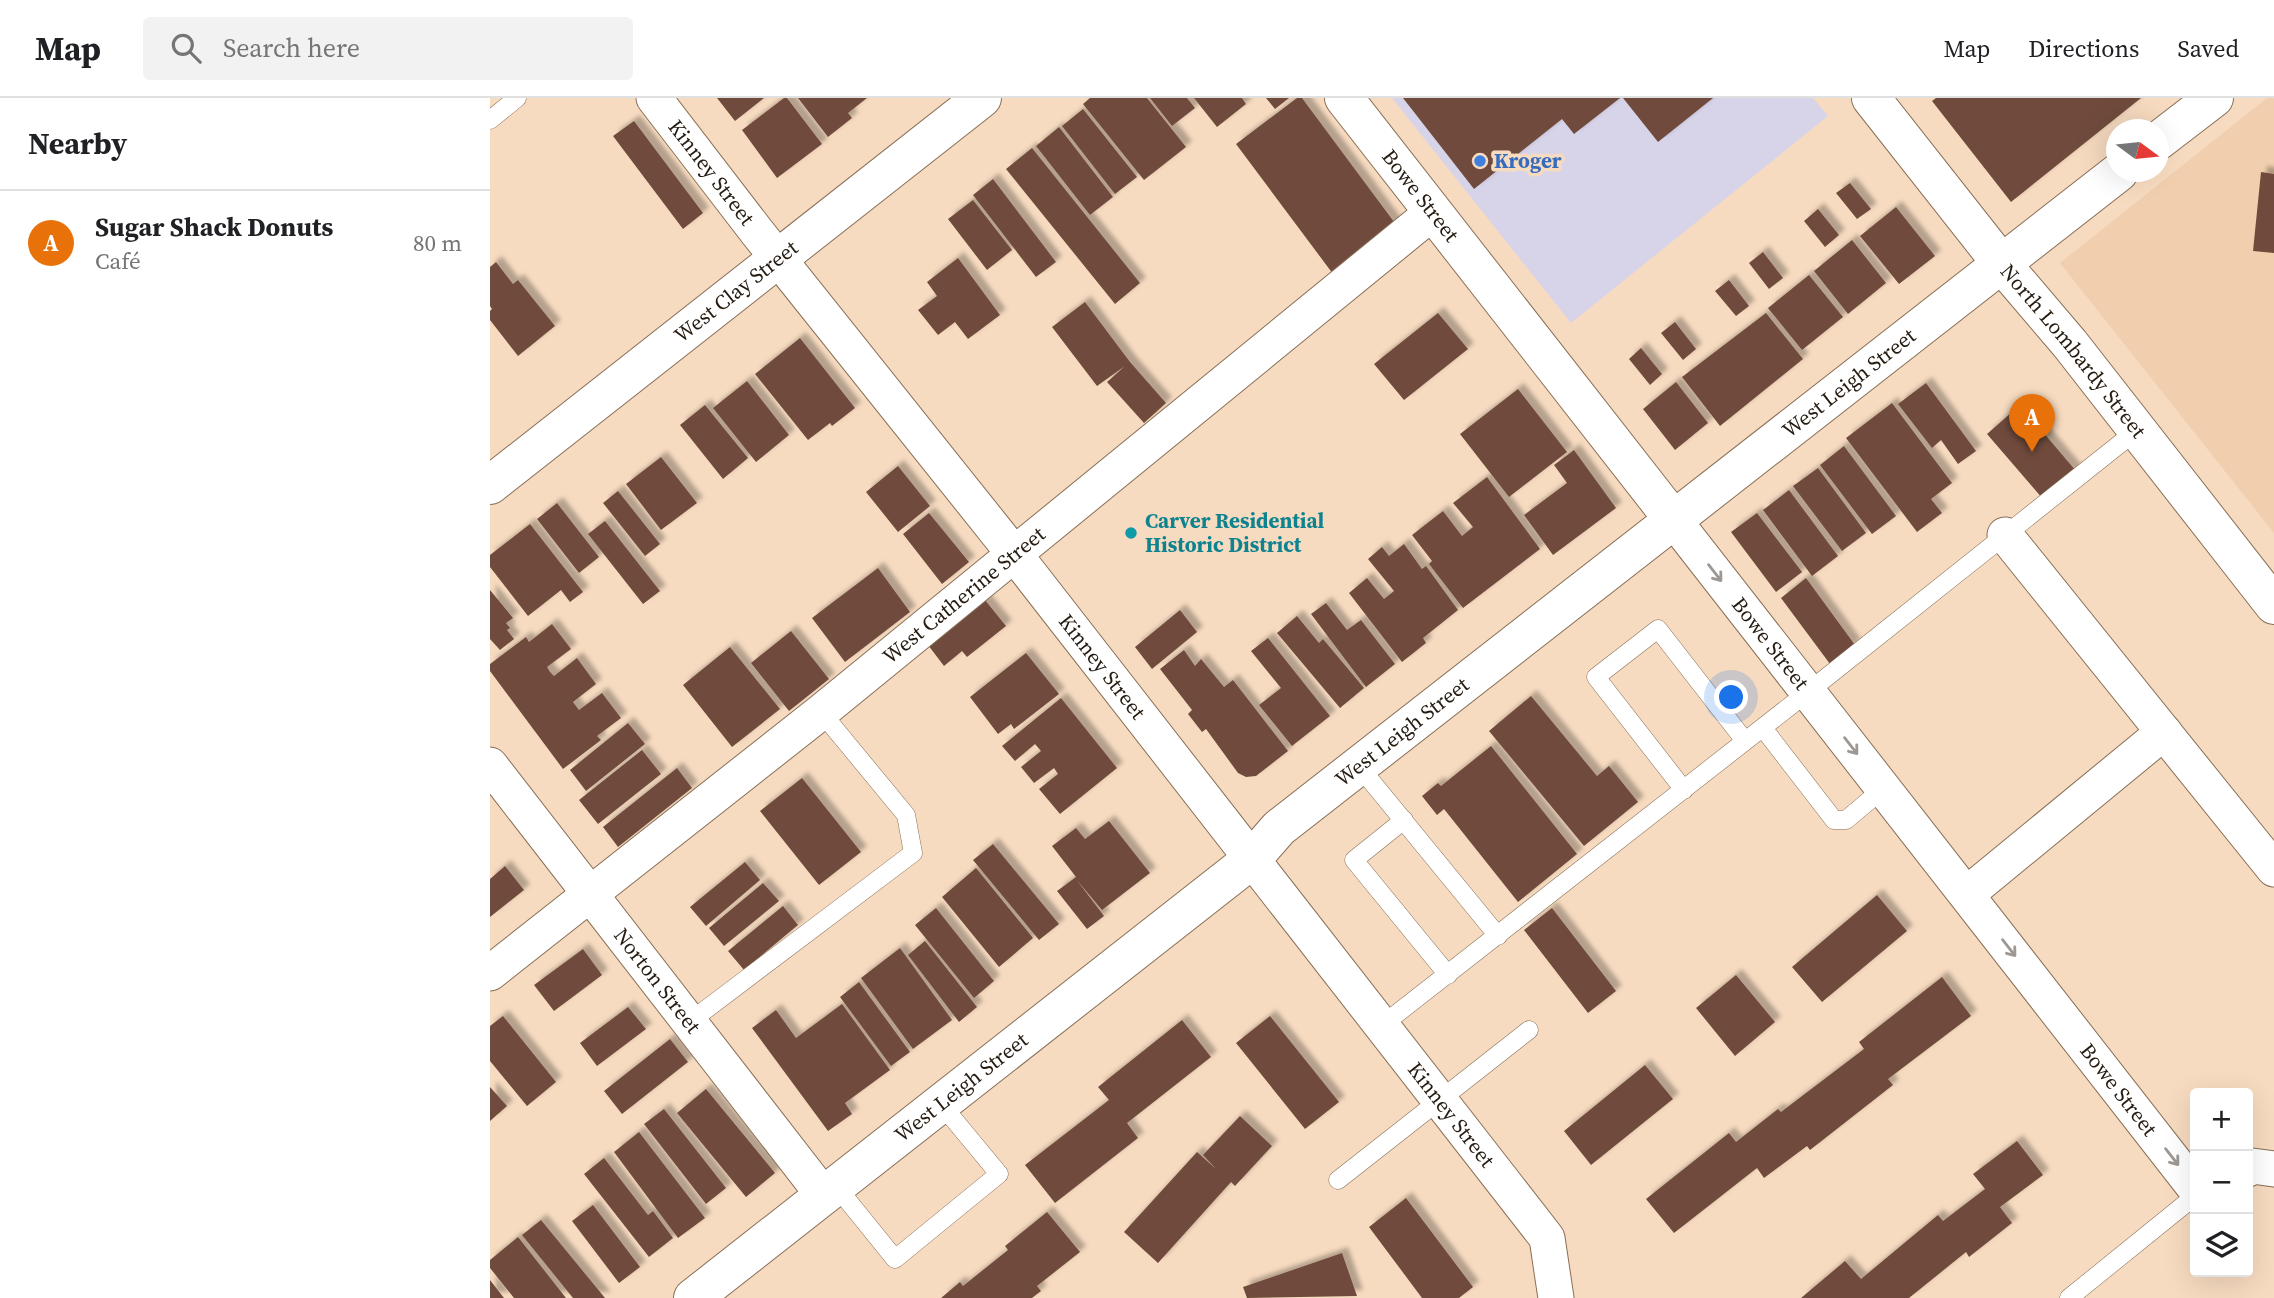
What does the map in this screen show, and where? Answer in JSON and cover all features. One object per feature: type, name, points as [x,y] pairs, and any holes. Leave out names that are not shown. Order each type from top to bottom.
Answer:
[{"type":"street","name":"Kinney Street","points":[[654,98],[1015,555],[1547,1238],[1556,1298]]},
{"type":"street","name":"West Clay Street","points":[[490,485],[982,98]]},
{"type":"street","name":"Bowe Street","points":[[1344,98],[2190,1182]]},
{"type":"street","name":"North Lombardy Street","points":[[1871,98],[2001,263],[2070,344],[2274,605]]},
{"type":"street","points":[[2169,133],[2214,98]]},
{"type":"street","name":"West Leigh Street","points":[[693,1298],[1251,860],[1279,828],[1358,765],[2106,182]]},
{"type":"street","name":"West Catherine Street","points":[[490,973],[821,712],[1433,212]]},
{"type":"street","points":[[2005,536],[2274,869]]},
{"type":"street","points":[[1967,894],[2164,732]]},
{"type":"street","name":"Norton Street","points":[[490,765],[688,1023],[830,1191]]},
{"type":"street","points":[[2253,1166],[2274,1169]]},
{"type":"lane","points":[[490,120],[517,98]]},
{"type":"lane","points":[[1381,1026],[1763,728],[2136,431]]},
{"type":"lane","points":[[1684,790],[1596,677],[1658,629],[1745,741]]},
{"type":"lane","points":[[688,1023],[913,853],[906,815],[821,712]]},
{"type":"lane","points":[[1763,728],[1834,820],[1846,820],[1884,788]]},
{"type":"lane","points":[[1358,765],[1498,936]]},
{"type":"lane","points":[[1404,820],[1354,860],[1448,975]]},
{"type":"lane","points":[[1338,1180],[1529,1030]]},
{"type":"lane","points":[[830,1191],[895,1259],[999,1174],[941,1104]]},
{"type":"lane","points":[[2069,1298],[2190,1200]]},
{"type":"shaded area","points":[[1392,98],[1813,98],[1828,116],[1571,323]]},
{"type":"shaded area","points":[[2267,98],[2274,98],[2274,533],[2060,263],[2162,182],[2169,182],[2169,176]]},
{"type":"building","points":[[717,98],[764,98],[735,121]]},
{"type":"building","points":[[787,98],[822,144],[777,178],[742,130]]},
{"type":"building","points":[[798,98],[867,98],[848,113],[852,118],[828,137]]},
{"type":"building","points":[[1090,98],[1147,98],[1186,147],[1144,180],[1083,104]]},
{"type":"building","points":[[1150,98],[1187,98],[1195,108],[1172,126]]},
{"type":"building","points":[[1194,98],[1242,98],[1246,104],[1217,127]]},
{"type":"building","points":[[1266,98],[1289,98],[1275,109]]},
{"type":"building","points":[[1297,98],[1302,98],[1403,234],[1339,282],[1236,144]]},
{"type":"building","name":"Kroger","points":[[1403,98],[1620,98],[1574,134],[1562,119],[1474,189]]},
{"type":"building","points":[[1623,98],[1713,98],[1658,142]]},
{"type":"building","points":[[1936,98],[2141,98],[2115,119],[2106,119],[2106,126],[2011,202],[1932,101]]},
{"type":"building","points":[[1083,109],[1137,177],[1115,194],[1062,126]]},
{"type":"building","points":[[634,121],[703,213],[683,229],[613,136]]},
{"type":"building","points":[[1059,127],[1113,197],[1090,215],[1036,146]]},
{"type":"building","points":[[1032,148],[1140,283],[1115,304],[1006,169]]},
{"type":"building","points":[[2261,172],[2274,174],[2274,253],[2253,251]]},
{"type":"building","points":[[993,179],[1056,262],[1036,277],[973,195]]},
{"type":"building","points":[[1850,183],[1871,209],[1857,219],[1836,193]]},
{"type":"building","points":[[973,200],[1012,250],[987,270],[948,219]]},
{"type":"building","points":[[1896,207],[1935,256],[1899,284],[1860,236]]},
{"type":"building","points":[[1818,209],[1839,235],[1825,247],[1804,221]]},
{"type":"building","points":[[1852,240],[1886,283],[1848,314],[1814,271]]},
{"type":"building","points":[[1763,252],[1783,278],[1769,289],[1749,263]]},
{"type":"building","points":[[958,258],[1000,315],[968,339],[955,322],[938,335],[918,310],[937,296],[927,282]]},
{"type":"building","points":[[496,262],[513,284],[518,280],[555,326],[518,356],[490,320],[490,267]]},
{"type":"building","points":[[1809,275],[1843,317],[1802,350],[1768,308]]},
{"type":"building","points":[[1729,280],[1749,306],[1736,316],[1715,291]]},
{"type":"building","points":[[1085,302],[1130,362],[1166,403],[1144,423],[1107,382],[1125,366],[1097,386],[1052,327]]},
{"type":"building","points":[[1438,313],[1468,349],[1404,400],[1374,364]]},
{"type":"building","points":[[1766,313],[1803,359],[1720,426],[1682,377]]},
{"type":"building","points":[[1675,322],[1696,349],[1683,360],[1661,333]]},
{"type":"building","points":[[800,338],[855,408],[808,440],[755,374]]},
{"type":"building","points":[[1641,348],[1662,374],[1650,385],[1629,359]]},
{"type":"building","points":[[747,381],[789,435],[756,462],[713,408]]},
{"type":"building","points":[[1676,382],[1708,423],[1675,450],[1643,409]]},
{"type":"building","points":[[1926,383],[1976,451],[1958,464],[1941,440],[1932,448],[1898,404]]},
{"type":"building","points":[[1518,389],[1567,452],[1509,497],[1460,434]]},
{"type":"building","points":[[1892,403],[1952,483],[1931,499],[1942,513],[1917,532],[1846,438]]},
{"type":"building","points":[[705,405],[748,458],[723,479],[680,425]]},
{"type":"building","points":[[2020,405],[2076,471],[2043,499],[1987,434]]},
{"type":"building","points":[[1844,446],[1896,516],[1872,534],[1820,465]]},
{"type":"building","points":[[1574,450],[1616,508],[1553,555],[1524,515],[1567,483],[1554,465]]},
{"type":"building","points":[[661,457],[697,503],[661,530],[626,484]]},
{"type":"building","points":[[898,466],[930,506],[898,532],[866,492]]},
{"type":"building","points":[[1818,468],[1866,533],[1842,551],[1793,486]]},
{"type":"building","points":[[1487,477],[1540,549],[1463,608],[1429,564],[1432,561],[1412,535],[1443,511],[1462,536],[1473,527],[1453,503]]},
{"type":"building","points":[[1789,490],[1838,556],[1812,576],[1763,510]]},
{"type":"building","points":[[618,491],[660,544],[645,556],[603,503]]},
{"type":"building","points":[[557,503],[599,557],[579,573],[537,519]]},
{"type":"building","points":[[929,513],[969,562],[942,584],[903,534]]},
{"type":"building","points":[[1757,513],[1802,572],[1776,592],[1731,532]]},
{"type":"building","points":[[605,521],[660,591],[643,604],[588,534]]},
{"type":"building","points":[[530,524],[583,592],[570,602],[561,590],[528,616],[490,567],[490,555]]},
{"type":"building","points":[[1404,544],[1422,569],[1426,566],[1458,610],[1423,638],[1426,643],[1402,662],[1349,593],[1367,578],[1384,599],[1394,591],[1368,559],[1382,547],[1389,556]]},
{"type":"building","points":[[878,568],[910,612],[845,662],[812,618]]},
{"type":"building","points":[[1806,578],[1855,645],[1830,664],[1781,598]]},
{"type":"building","points":[[490,590],[513,618],[506,623],[510,628],[507,630],[514,639],[500,650],[490,639]]},
{"type":"building","points":[[985,600],[1006,626],[967,657],[962,651],[944,666],[928,645]]},
{"type":"building","points":[[1326,603],[1347,630],[1361,620],[1395,664],[1366,687],[1311,614]]},
{"type":"building","points":[[1180,610],[1197,632],[1152,669],[1135,647]]},
{"type":"building","points":[[1297,616],[1319,643],[1323,639],[1364,688],[1340,708],[1277,633]]},
{"type":"building","points":[[552,624],[571,649],[547,667],[550,672],[554,676],[577,658],[596,684],[573,702],[579,710],[602,693],[621,718],[597,736],[601,740],[563,769],[490,671],[490,664],[526,637],[529,642]]},
{"type":"building","points":[[791,631],[829,679],[789,711],[751,663]]},
{"type":"building","points":[[1268,638],[1330,716],[1292,746],[1259,705],[1281,688],[1251,651]]},
{"type":"building","points":[[730,647],[780,709],[732,747],[683,685]]},
{"type":"building","points":[[1184,650],[1195,666],[1201,659],[1224,687],[1233,680],[1288,751],[1256,776],[1246,777],[1238,773],[1206,729],[1202,732],[1188,714],[1192,710],[1160,669]]},
{"type":"building","points":[[1026,653],[1059,694],[1014,729],[1011,724],[998,734],[970,697]]},
{"type":"building","points":[[1531,696],[1597,776],[1609,766],[1638,802],[1584,846],[1489,731]]},
{"type":"building","points":[[1061,698],[1117,768],[1060,814],[1039,789],[1058,774],[1054,768],[1034,783],[1021,767],[1041,751],[1035,744],[1015,761],[1002,746]]},
{"type":"building","points":[[628,723],[645,744],[586,791],[570,770]]},
{"type":"building","points":[[1491,746],[1577,854],[1518,902],[1444,809],[1437,815],[1422,796],[1438,783],[1441,786]]},
{"type":"building","points":[[642,750],[661,774],[598,824],[579,800]]},
{"type":"building","points":[[677,768],[692,788],[618,847],[603,827]]},
{"type":"building","points":[[802,778],[861,852],[819,885],[760,811]]},
{"type":"building","points":[[1109,821],[1150,873],[1102,910],[1076,879],[1104,916],[1087,929],[1057,891],[1076,877],[1052,846],[1076,828],[1085,839]]},
{"type":"building","points":[[993,844],[1059,924],[1039,940],[973,860]]},
{"type":"building","points":[[745,862],[760,880],[706,926],[690,907]]},
{"type":"building","points":[[505,866],[524,890],[490,917],[490,879]]},
{"type":"building","points":[[976,868],[1033,938],[999,967],[942,897]]},
{"type":"building","points":[[763,883],[779,901],[724,946],[709,928]]},
{"type":"building","points":[[1877,895],[1907,931],[1822,1002],[1792,967]]},
{"type":"building","points":[[783,906],[798,925],[744,970],[728,951]]},
{"type":"building","points":[[936,908],[994,981],[974,998],[915,925]]},
{"type":"building","points":[[1552,908],[1616,991],[1588,1013],[1524,930]]},
{"type":"building","points":[[925,941],[977,1007],[959,1022],[908,955]]},
{"type":"building","points":[[900,948],[952,1020],[913,1049],[861,978]]},
{"type":"building","points":[[583,949],[602,975],[554,1011],[534,985]]},
{"type":"building","points":[[1736,975],[1775,1022],[1735,1056],[1696,1008]]},
{"type":"building","points":[[1942,977],[1971,1016],[1888,1079],[1893,1085],[1810,1150],[1807,1146],[1764,1178],[1757,1168],[1674,1233],[1646,1199],[1729,1133],[1736,1142],[1778,1109],[1781,1112],[1864,1049],[1859,1042]]},
{"type":"building","points":[[859,982],[910,1052],[891,1066],[840,997]]},
{"type":"building","points":[[842,1004],[890,1070],[845,1103],[852,1114],[828,1131],[752,1028],[776,1010],[796,1038]]},
{"type":"building","points":[[628,1007],[646,1029],[597,1066],[580,1043]]},
{"type":"building","points":[[503,1016],[556,1082],[527,1106],[490,1061],[490,1026]]},
{"type":"building","points":[[1270,1016],[1339,1102],[1305,1129],[1236,1043]]},
{"type":"building","points":[[1182,1020],[1211,1057],[1127,1123],[1138,1138],[1055,1203],[1025,1165],[1109,1100],[1098,1087]]},
{"type":"building","points":[[670,1039],[688,1062],[622,1114],[604,1091]]},
{"type":"building","points":[[1645,1065],[1673,1099],[1591,1165],[1564,1131]]},
{"type":"building","points":[[490,1087],[507,1106],[490,1121]]},
{"type":"building","points":[[706,1089],[775,1173],[746,1197],[677,1113]]},
{"type":"building","points":[[664,1109],[726,1188],[706,1204],[644,1124]]},
{"type":"building","points":[[1240,1116],[1272,1146],[1235,1186],[1231,1182],[1158,1263],[1124,1232],[1197,1152],[1216,1169],[1203,1155]]},
{"type":"building","points":[[639,1132],[705,1218],[678,1238],[614,1152]]},
{"type":"building","points":[[2017,1141],[2043,1175],[2000,1207],[2012,1223],[1969,1257],[1966,1252],[1909,1298],[1801,1298],[1845,1261],[1861,1279],[1938,1215],[1943,1221],[1985,1189],[1973,1174]]},
{"type":"building","points":[[604,1158],[648,1215],[653,1211],[673,1238],[649,1257],[584,1174]]},
{"type":"building","points":[[1406,1198],[1473,1287],[1459,1298],[1422,1298],[1369,1227]]},
{"type":"building","points":[[593,1205],[640,1267],[619,1283],[572,1221]]},
{"type":"building","points":[[1047,1212],[1080,1252],[1037,1286],[1041,1291],[1032,1298],[941,1298],[960,1282],[963,1286],[1008,1250],[1005,1246]]},
{"type":"building","points":[[541,1220],[605,1298],[573,1298],[522,1235]]},
{"type":"building","points":[[518,1237],[566,1298],[514,1298],[490,1268],[490,1260]]},
{"type":"building","points":[[1342,1253],[1357,1296],[1247,1298],[1243,1287]]},
{"type":"building","points":[[490,1280],[504,1298],[490,1298]]},
{"type":"place","name":"Kroger","points":[[1480,161]]},
{"type":"place","name":"Sugar Shack Donuts","points":[[2032,452]]},
{"type":"place","name":"Carver Residential Historic District","points":[[1131,533]]}]
